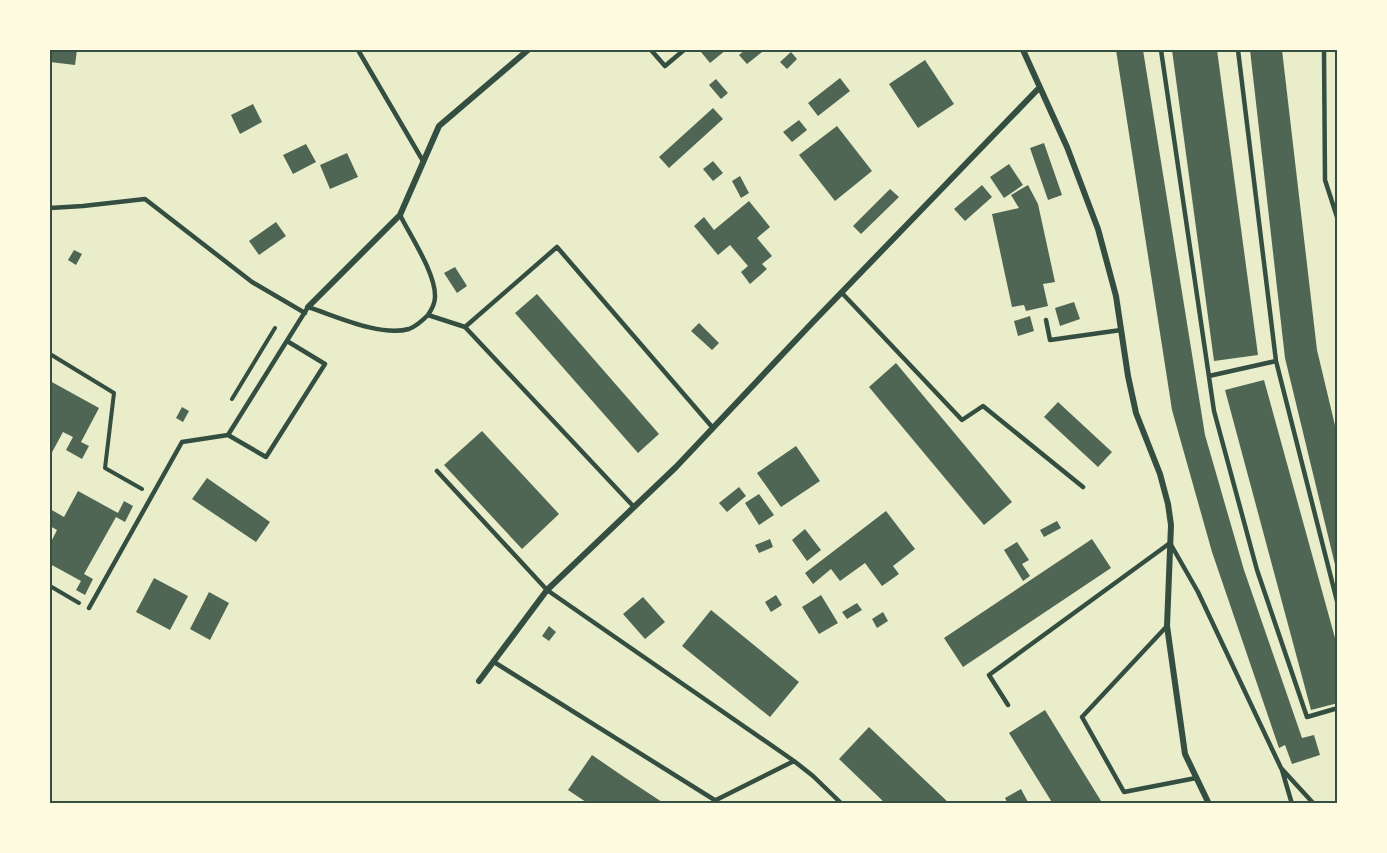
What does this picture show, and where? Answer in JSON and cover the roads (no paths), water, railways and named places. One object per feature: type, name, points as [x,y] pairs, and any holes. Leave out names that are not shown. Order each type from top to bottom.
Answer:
[{"type":"street","points":[[306,310],[400,215],[439,126],[528,50]]},
{"type":"street","points":[[1023,50],[1067,147],[1098,229],[1116,296],[1136,413],[1160,474],[1168,504],[1170,543],[1167,626],[1185,754],[1209,804]]},
{"type":"street","points":[[479,681],[547,590],[676,467],[1039,88]]},
{"type":"lane","points":[[358,50],[423,161]]},
{"type":"lane","points":[[651,50],[665,66],[684,50]]},
{"type":"lane","points":[[1161,50],[1214,411],[1257,570],[1307,717],[1338,708]]},
{"type":"lane","points":[[1238,50],[1276,361],[1338,605]]},
{"type":"lane","points":[[1324,50],[1324,180],[1338,220]]},
{"type":"lane","points":[[50,208],[145,198],[252,282],[306,310],[363,326],[409,329],[428,315],[433,307],[435,296],[430,275],[400,215]]},
{"type":"lane","points":[[465,327],[557,247],[712,428]]},
{"type":"lane","points":[[842,293],[962,420],[983,406],[1083,487]]},
{"type":"lane","points":[[228,435],[306,310]]},
{"type":"lane","points":[[428,315],[465,327],[634,507]]},
{"type":"lane","points":[[1046,320],[1050,340],[1121,330]]},
{"type":"lane","points":[[89,608],[182,441],[228,435],[266,457],[325,364],[287,341]]},
{"type":"lane","points":[[1209,376],[1276,361]]},
{"type":"lane","points":[[437,471],[547,590],[794,761],[842,804]]},
{"type":"lane","points":[[1008,705],[989,675],[1170,543],[1198,592],[1281,768],[1292,804]]},
{"type":"lane","points":[[1167,626],[1082,717],[1124,792],[1196,778]]},
{"type":"lane","points":[[494,662],[718,802],[794,761]]},
{"type":"lane","points":[[1281,768],[1314,804]]}]
